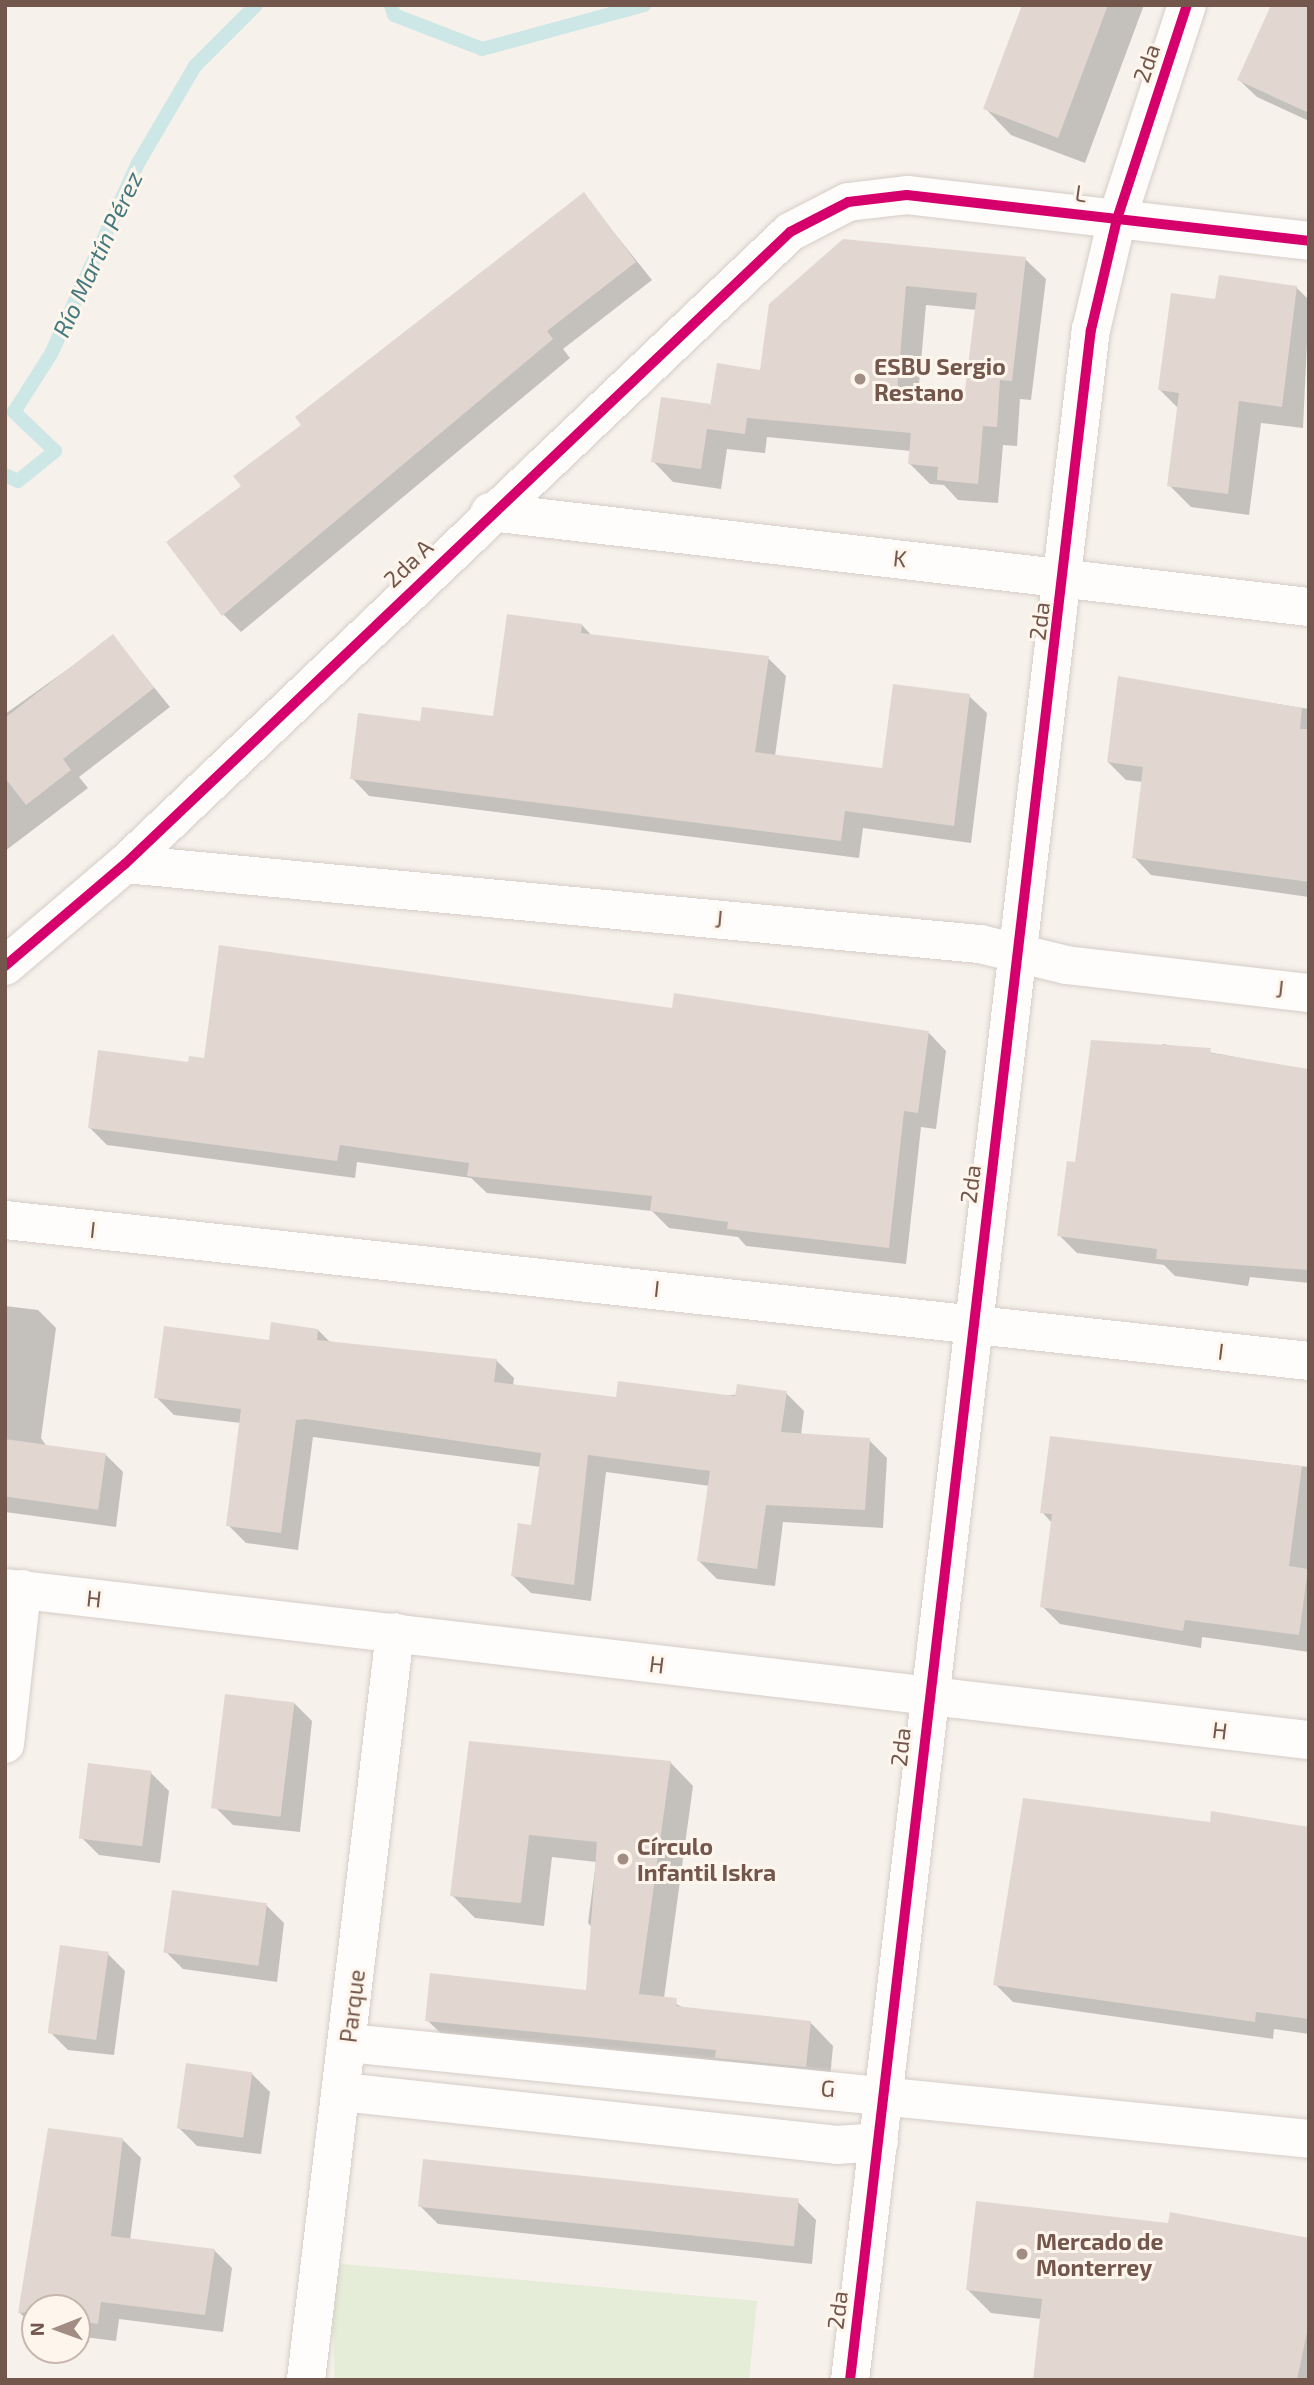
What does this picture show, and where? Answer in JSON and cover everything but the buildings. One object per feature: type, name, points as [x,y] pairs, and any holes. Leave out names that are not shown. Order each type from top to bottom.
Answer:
[{"type":"street","name":"2da","points":[[850,2380],[927,1697],[1065,576],[1091,330],[1117,219],[1187,5]]},
{"type":"street","name":"L","points":[[848,202],[907,195],[1309,241]]},
{"type":"street","name":"2da A","points":[[5,966],[125,864],[491,512],[790,232],[848,202]]},
{"type":"street","name":"K","points":[[491,512],[1065,576],[1309,607]]},
{"type":"street","name":"J","points":[[125,864],[1019,949],[1066,965],[1309,993]]},
{"type":"street","name":"I","points":[[5,1220],[975,1321],[1309,1361]]},
{"type":"street","name":"H","points":[[13,1589],[1309,1740]]},
{"type":"street","points":[[5,1744],[13,1589]]},
{"type":"street","name":"Parque","points":[[306,2380],[395,1632]]},
{"type":"street","name":"G","points":[[348,2043],[883,2093],[1309,2139]]},
{"type":"street","points":[[342,2092],[837,2145],[878,2142]]},
{"type":"green space","points":[[330,2263],[757,2301],[749,2380],[335,2380]]},
{"type":"waterway","name":"Río Martín Pérez","points":[[5,475],[18,481],[55,451],[14,412],[51,354],[137,165],[195,66],[256,5]]},
{"type":"waterway","name":"Río Martín Pérez","points":[[391,5],[394,15],[482,49],[644,5]]},
{"type":"cycle path","points":[[850,2380],[1091,330],[1117,219],[1187,5]]},
{"type":"cycle path","points":[[5,966],[125,864],[790,232],[848,202],[907,195],[1309,241]]},
{"type":"place","name":"ESBU Sergio Restano","points":[[860,379]]},
{"type":"place","name":"Círculo Infantil Iskra","points":[[623,1859]]},
{"type":"place","name":"Mercado de Monterrey","points":[[1022,2254]]}]
